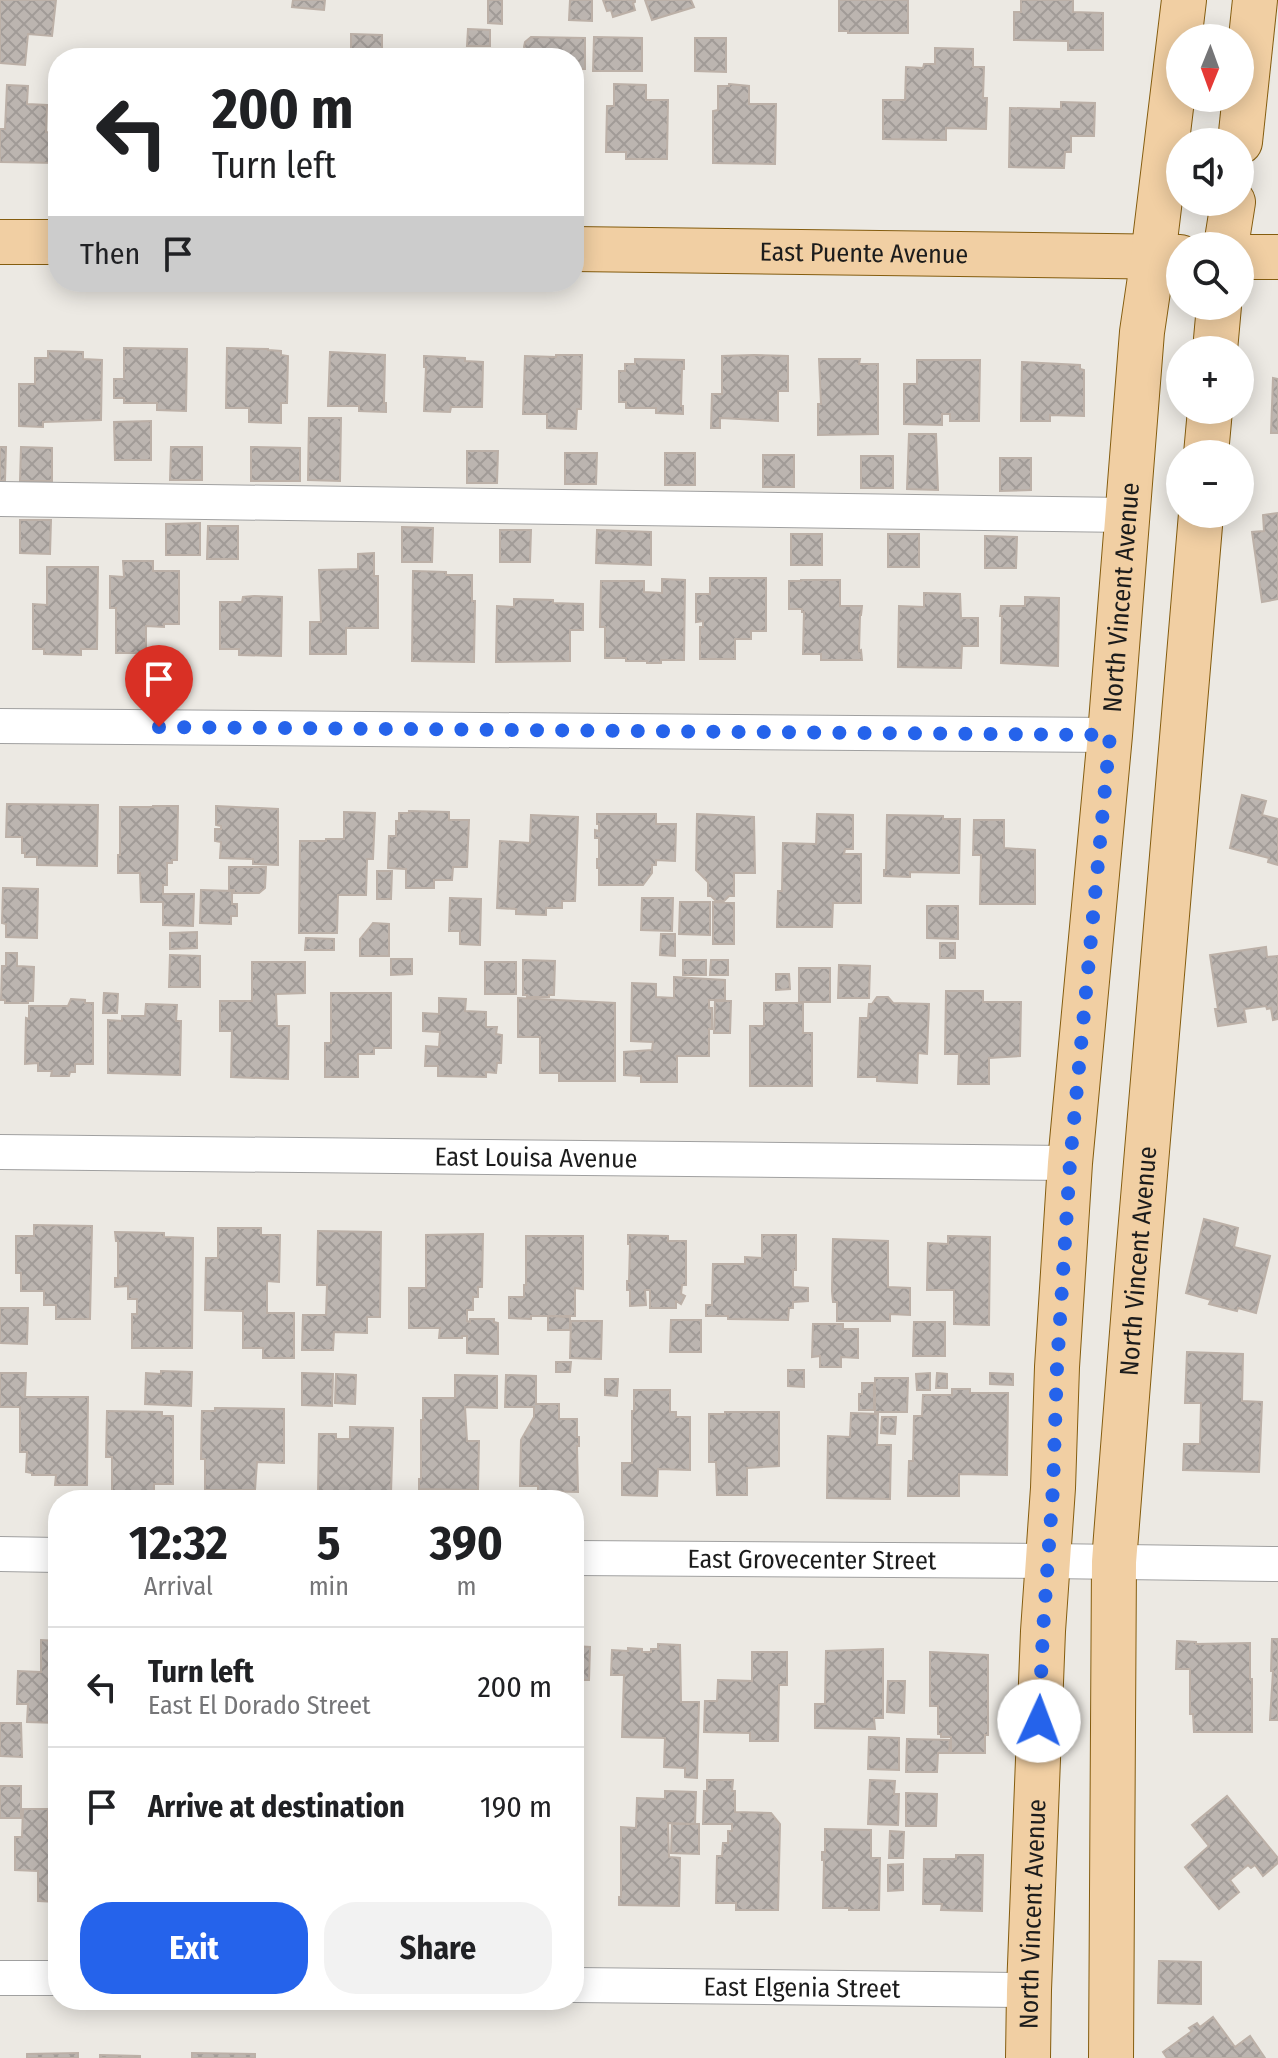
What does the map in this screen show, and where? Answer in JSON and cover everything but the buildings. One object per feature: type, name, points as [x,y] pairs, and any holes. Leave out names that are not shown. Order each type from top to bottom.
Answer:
[{"type":"main road","name":"North Vincent Avenue","points":[[1169,232],[1184,0]]},
{"type":"main road","points":[[1241,128],[1255,0]]},
{"type":"main road","points":[[0,242],[48,242]]},
{"type":"main road","name":"East Puente Avenue","points":[[584,249],[1166,257]]},
{"type":"main road","points":[[1254,257],[1278,257]]},
{"type":"main road","name":"North Vincent Avenue","points":[[1028,2058],[1043,1631],[1070,1163],[1110,735],[1142,332],[1166,260]]},
{"type":"main road","name":"North Vincent Avenue","points":[[1111,2058],[1114,1562],[1200,528]]},
{"type":"street","points":[[0,499],[1128,515]]},
{"type":"street","points":[[0,726],[1110,735]]},
{"type":"street","name":"East Louisa Avenue","points":[[0,1152],[1070,1163]]},
{"type":"street","points":[[0,1554],[48,1555]]},
{"type":"street","name":"East Grovecenter Street","points":[[584,1558],[1278,1564]]},
{"type":"street","points":[[0,1978],[48,1978]]},
{"type":"street","name":"East Elgenia Street","points":[[584,1985],[1029,1990]]},
{"type":"route","points":[[159,727],[1110,735],[1070,1163],[1039,1721]]}]
